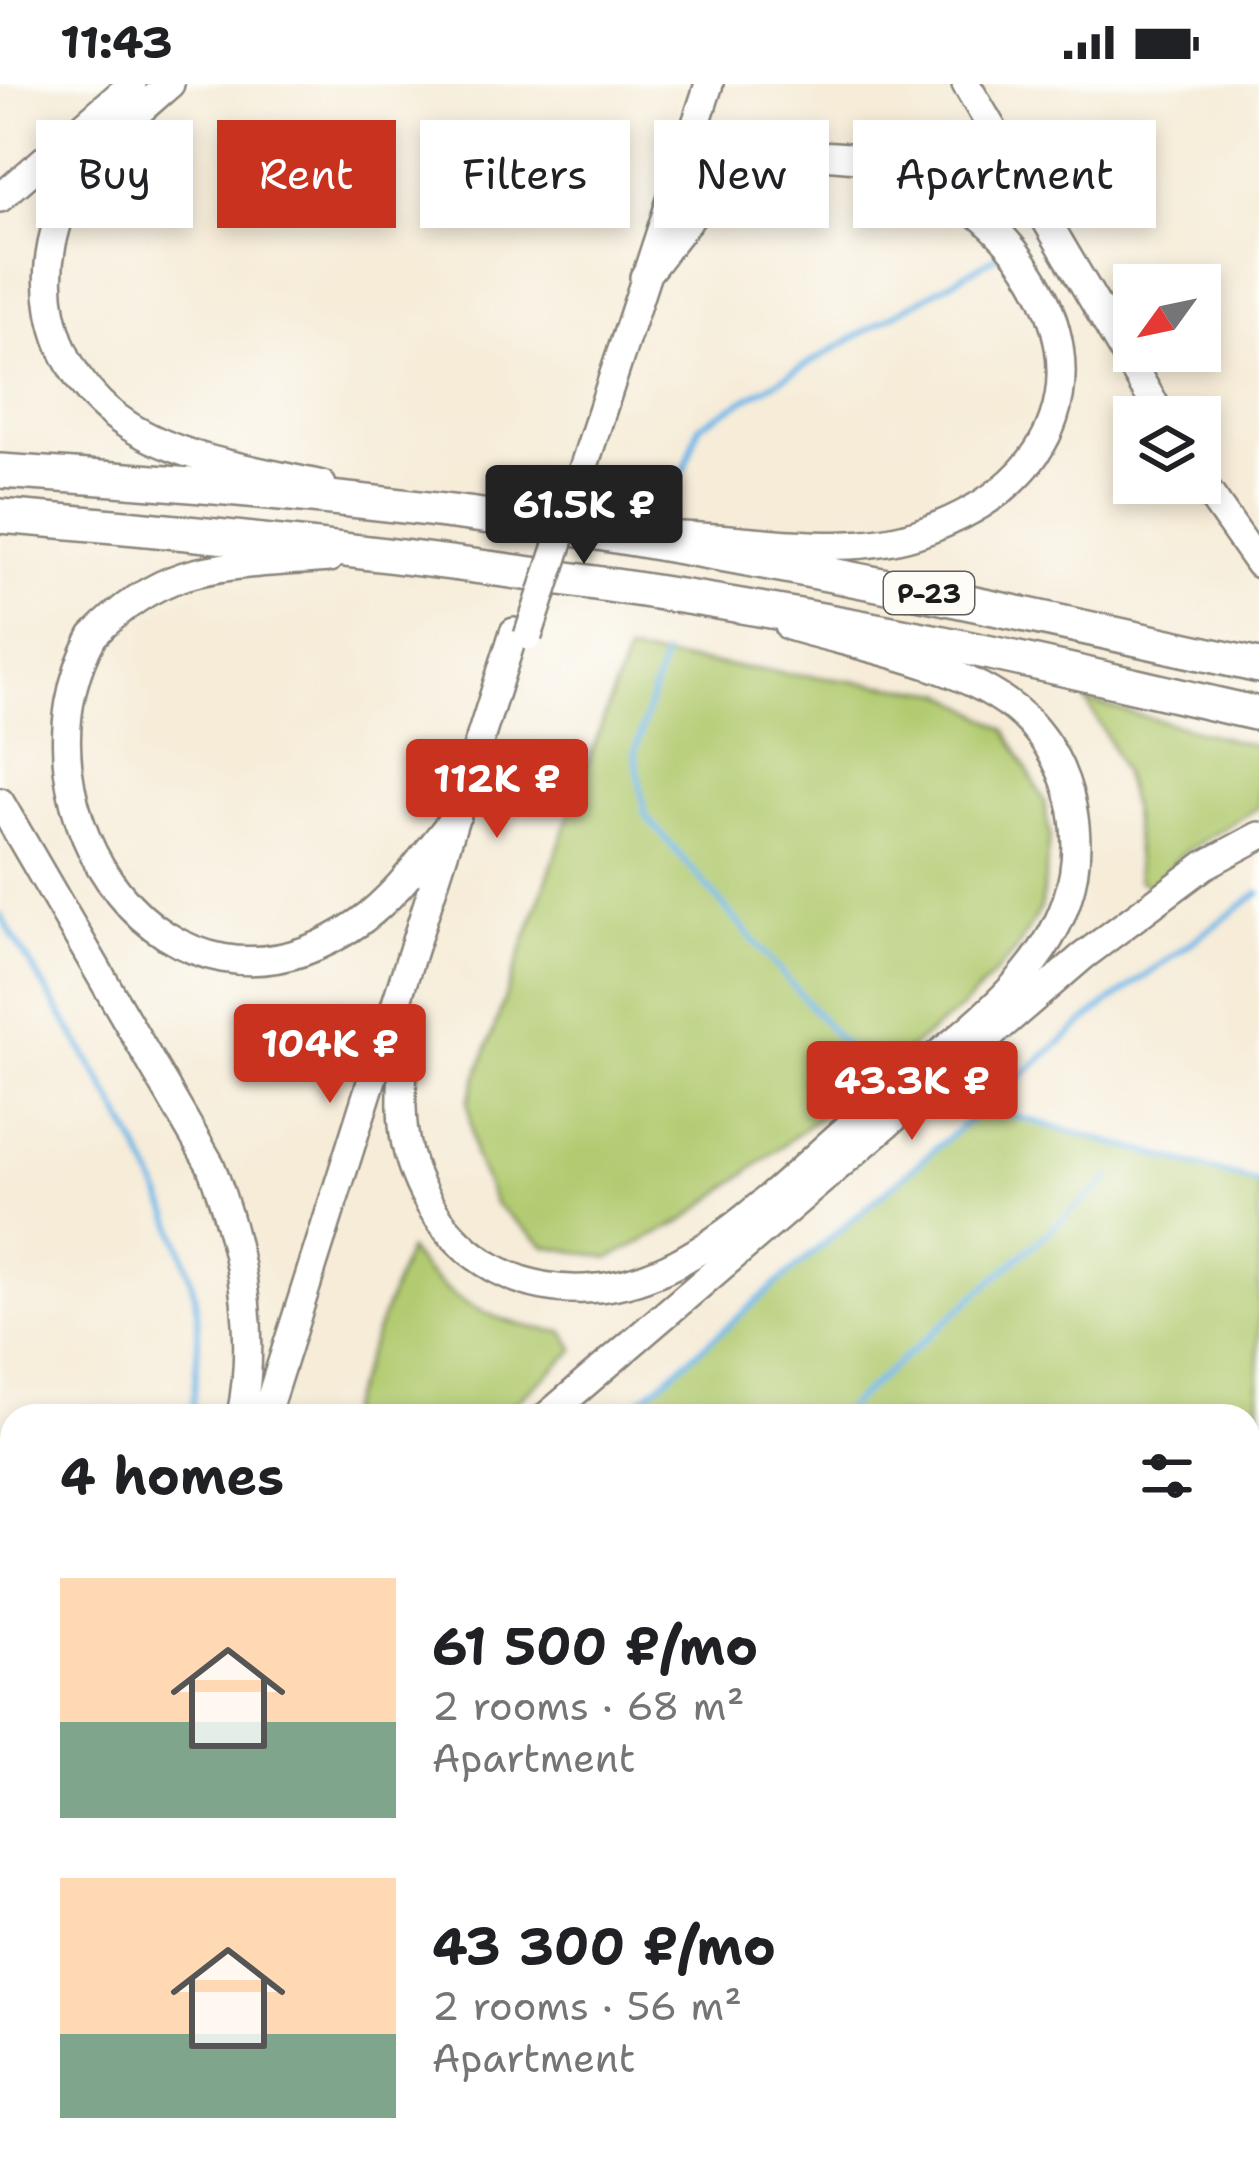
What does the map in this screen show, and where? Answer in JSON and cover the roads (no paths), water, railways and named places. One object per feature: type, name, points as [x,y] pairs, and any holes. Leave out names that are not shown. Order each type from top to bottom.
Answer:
[{"type":"highway","name":"Р-23","points":[[0,471],[430,512],[596,533],[952,597],[1259,666]]},
{"type":"highway","name":"Р-23","points":[[0,516],[375,554],[716,605],[946,644],[1259,714]]},
{"type":"main road","points":[[0,199],[132,84]]},
{"type":"main road","points":[[170,84],[100,149],[78,178],[56,226],[48,305],[64,355],[111,413],[164,445],[430,512]]},
{"type":"main road","points":[[966,84],[1150,396]]},
{"type":"main road","points":[[573,476],[644,277],[695,86]]},
{"type":"main road","points":[[269,1404],[457,815],[573,476],[695,86]]},
{"type":"main road","points":[[644,277],[699,207],[739,171],[800,142],[853,136]]},
{"type":"main road","points":[[596,533],[853,545],[905,538],[981,503],[1015,472],[1039,436],[1061,364],[1054,283],[1026,228]]},
{"type":"main road","points":[[1217,504],[1259,564]]},
{"type":"main road","points":[[45,793],[44,743],[59,690],[86,644],[124,608],[183,576],[375,554]]},
{"type":"main road","points":[[405,1027],[402,1119],[408,1151],[442,1221],[503,1274],[556,1290],[593,1292],[639,1280],[710,1244],[1021,976],[1066,905],[1078,844],[1066,788],[1031,724],[962,678],[716,605]]},
{"type":"main road","points":[[283,1404],[405,1027],[521,634]]},
{"type":"main road","points":[[0,802],[210,1164],[228,1211],[243,1285],[249,1340],[242,1404]]},
{"type":"main road","points":[[53,825],[77,876],[122,922],[190,955],[242,961],[318,947],[357,924],[380,907],[457,815]]},
{"type":"main road","points":[[561,1404],[1082,957],[1205,865],[1259,836]]},
{"type":"waterway","points":[[684,471],[699,426],[1004,252]]},
{"type":"waterway","points":[[664,656],[635,752],[645,815],[877,1083]]},
{"type":"waterway","points":[[636,1404],[1097,1011],[1259,893]]},
{"type":"waterway","points":[[0,915],[120,1114],[174,1226],[191,1278],[198,1325],[193,1404]]},
{"type":"waterway","points":[[985,1108],[1259,1183]]},
{"type":"waterway","points":[[851,1404],[1110,1178]]}]
